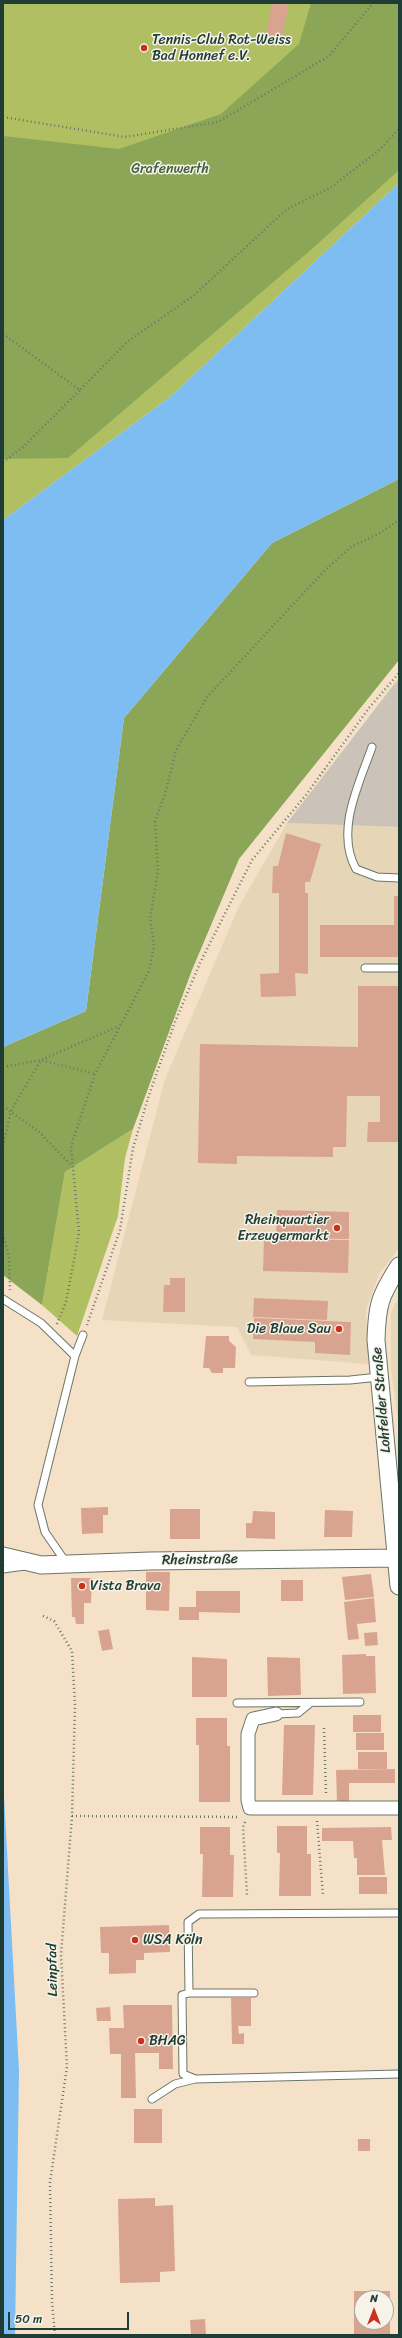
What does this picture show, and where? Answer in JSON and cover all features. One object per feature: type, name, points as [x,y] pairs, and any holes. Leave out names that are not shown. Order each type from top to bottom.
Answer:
[{"type":"street","name":"Lohfelder Straße","points":[[399,1266],[382,1291],[378,1307],[376,1340],[378,1377],[398,1558],[399,1586]]},
{"type":"street","name":"Rheinstraße","points":[[3,1556],[41,1565],[398,1558]]},
{"type":"street","points":[[276,1714],[253,1719],[248,1734],[248,1800],[250,1808],[399,1808]]},
{"type":"lane","points":[[372,747],[348,817],[349,857],[356,869],[377,878],[399,878]]},
{"type":"lane","points":[[365,968],[399,968]]},
{"type":"lane","points":[[3,1299],[54,1334],[75,1356]]},
{"type":"lane","points":[[67,1564],[45,1532],[38,1505],[75,1356],[83,1335]]},
{"type":"lane","points":[[249,1382],[350,1380],[378,1377]]},
{"type":"lane","points":[[3,1569],[41,1565]]},
{"type":"lane","points":[[237,1703],[309,1704],[360,1702]]},
{"type":"lane","points":[[276,1714],[298,1712],[309,1704]]},
{"type":"lane","points":[[189,1993],[188,1922],[198,1914],[399,1913]]},
{"type":"lane","points":[[195,2079],[184,2074],[182,1995],[189,1993],[254,1993]]},
{"type":"lane","points":[[152,2099],[174,2084],[195,2079],[399,2074]]},
{"type":"path","points":[[3,117],[125,137],[218,122],[329,56],[373,3]]},
{"type":"path","points":[[3,462],[24,446],[127,342],[193,296],[287,209],[330,188],[378,151],[399,129]]},
{"type":"path","points":[[3,334],[80,390]]},
{"type":"path","points":[[54,1334],[66,1302],[79,1233],[71,1146],[95,1074],[149,971],[154,946],[150,918],[158,871],[154,821],[166,791],[176,750],[207,697],[325,570],[351,547],[380,533],[399,520]]},
{"type":"path","points":[[83,1335],[120,1230],[133,1148],[149,1095],[174,1022],[200,963],[252,860],[306,795],[369,708],[399,673]]},
{"type":"path","points":[[3,1067],[41,1060],[119,1026]]},
{"type":"path","points":[[41,1060],[95,1074]]},
{"type":"path","points":[[3,1146],[11,1111],[41,1060]]},
{"type":"path","points":[[3,1106],[39,1132],[72,1167]]},
{"type":"path","points":[[3,1234],[9,1257],[11,1305]]},
{"type":"path","name":"Leinpfad","points":[[43,1616],[54,1621],[72,1651],[75,1706],[72,1816],[61,1955],[67,2067],[50,2182],[52,2302],[55,2335]]},
{"type":"path","points":[[323,1896],[321,1809],[324,1728]]},
{"type":"path","points":[[72,1816],[239,1817],[250,1808]]},
{"type":"path","points":[[247,1895],[243,1827],[250,1808]]},
{"type":"shaded area","points":[[399,679],[399,827],[287,823],[395,683]]},
{"type":"shaded area","points":[[287,823],[399,827],[399,1248],[379,1274],[366,1310],[368,1364],[251,1355],[237,1327],[102,1320],[165,1079],[239,906]]},
{"type":"shaded area","points":[[399,1296],[399,1429],[391,1368],[391,1313]]},
{"type":"green space","name":"Grafenwerth","points":[[3,3],[399,3],[399,183],[170,397],[3,520]]},
{"type":"green space","name":"Grafenwerth","points":[[311,3],[399,3],[399,170],[313,248],[68,458],[3,459],[3,136],[119,149],[221,114],[299,44]]},
{"type":"green space","points":[[399,479],[399,660],[239,859],[192,970],[133,1129],[65,1172],[42,1305],[3,1275],[3,1047],[86,1011],[124,718],[272,543]]},
{"type":"green space","points":[[133,1129],[125,1158],[118,1216],[77,1336],[42,1305],[65,1172]]},
{"type":"water","points":[[399,183],[399,479],[272,543],[124,718],[86,1011],[3,1047],[3,520],[170,397]]},
{"type":"water","points":[[3,1778],[19,2071],[15,2335],[3,2335]]},
{"type":"building","points":[[272,3],[289,3],[282,38],[266,34]]},
{"type":"building","points":[[286,833],[321,844],[310,882],[305,882],[305,893],[308,893],[308,974],[295,973],[296,996],[261,997],[260,974],[279,973],[279,893],[272,893],[273,866],[278,866]]},
{"type":"building","points":[[394,896],[399,896],[399,957],[320,957],[320,925],[394,925]]},
{"type":"building","points":[[358,986],[399,986],[399,1142],[367,1142],[368,1122],[380,1122],[380,1096],[347,1096],[346,1147],[333,1147],[333,1157],[237,1156],[237,1164],[198,1163],[200,1044],[358,1047]]},
{"type":"building","points":[[277,1210],[349,1212],[349,1239],[276,1238]]},
{"type":"building","points":[[264,1239],[349,1240],[348,1273],[263,1271]]},
{"type":"building","points":[[170,1278],[185,1278],[185,1312],[163,1312],[164,1285],[170,1285]]},
{"type":"building","points":[[254,1298],[328,1301],[327,1320],[253,1317]]},
{"type":"building","points":[[254,1318],[351,1322],[350,1355],[315,1353],[315,1342],[253,1339]]},
{"type":"building","points":[[206,1336],[229,1336],[229,1341],[236,1347],[235,1368],[223,1368],[223,1373],[212,1373],[209,1368],[203,1368]]},
{"type":"building","points":[[108,1507],[108,1515],[103,1515],[103,1533],[82,1534],[81,1508]]},
{"type":"building","points":[[170,1509],[200,1509],[200,1539],[170,1539]]},
{"type":"building","points":[[325,1510],[353,1511],[352,1537],[324,1537]]},
{"type":"building","points":[[253,1511],[275,1512],[275,1539],[246,1538],[246,1523],[252,1523]]},
{"type":"building","points":[[146,1572],[170,1572],[169,1611],[146,1610]]},
{"type":"building","points":[[371,1574],[374,1597],[345,1600],[342,1577]]},
{"type":"building","points":[[71,1578],[92,1578],[91,1603],[84,1603],[84,1624],[76,1624],[75,1617],[72,1617]]},
{"type":"building","points":[[281,1580],[303,1580],[303,1601],[281,1601]]},
{"type":"building","points":[[196,1591],[240,1591],[240,1613],[199,1612],[199,1620],[179,1620],[179,1607],[196,1607]]},
{"type":"building","points":[[374,1598],[376,1622],[357,1624],[359,1639],[348,1640],[344,1602]]},
{"type":"building","points":[[109,1629],[113,1649],[102,1651],[98,1631]]},
{"type":"building","points":[[377,1632],[378,1645],[365,1646],[364,1633]]},
{"type":"building","points":[[366,1654],[366,1656],[375,1656],[376,1693],[343,1694],[342,1655]]},
{"type":"building","points":[[192,1657],[227,1659],[227,1697],[192,1697]]},
{"type":"building","points":[[267,1657],[300,1658],[301,1695],[268,1696]]},
{"type":"building","points":[[353,1715],[381,1715],[381,1732],[353,1732]]},
{"type":"building","points":[[196,1718],[227,1718],[227,1746],[230,1746],[230,1802],[199,1802],[199,1745],[196,1745]]},
{"type":"building","points":[[284,1725],[315,1725],[313,1795],[282,1795]]},
{"type":"building","points":[[356,1733],[384,1733],[384,1750],[356,1750]]},
{"type":"building","points":[[358,1752],[387,1752],[387,1769],[358,1769]]},
{"type":"building","points":[[395,1769],[395,1783],[349,1783],[349,1802],[337,1802],[336,1770]]},
{"type":"building","points":[[277,1826],[307,1826],[307,1854],[311,1854],[311,1896],[279,1896],[280,1853],[277,1853]]},
{"type":"building","points":[[200,1827],[230,1827],[230,1855],[234,1855],[233,1897],[202,1897],[203,1854],[200,1854]]},
{"type":"building","points":[[391,1827],[392,1840],[382,1840],[385,1875],[357,1875],[357,1858],[354,1858],[353,1841],[322,1841],[322,1828]]},
{"type":"building","points":[[359,1877],[387,1877],[387,1894],[359,1894]]},
{"type":"building","name":"WSA Köln","points":[[169,1925],[170,1952],[144,1953],[144,1960],[136,1960],[136,1973],[109,1974],[109,1953],[101,1953],[100,1927]]},
{"type":"building","points":[[231,1998],[251,1998],[251,2026],[238,2026],[239,2034],[244,2033],[244,2044],[232,2044]]},
{"type":"building","name":"BHAG","points":[[123,2005],[172,2005],[173,2069],[159,2069],[159,2053],[135,2053],[136,2098],[121,2098],[121,2054],[110,2054],[109,2028],[124,2028]]},
{"type":"building","points":[[110,2007],[111,2021],[97,2021],[96,2008]]},
{"type":"building","points":[[134,2109],[162,2109],[162,2143],[134,2143]]},
{"type":"building","points":[[358,2139],[370,2139],[370,2151],[358,2151]]},
{"type":"building","points":[[155,2198],[155,2206],[173,2205],[175,2271],[160,2272],[160,2282],[120,2283],[118,2199]]},
{"type":"building","points":[[205,2319],[206,2335],[191,2335],[190,2320]]},
{"type":"building","points":[[354,2330],[390,2330],[390,2335],[354,2335]]},
{"type":"place","name":"Tennis-Club Rot-Weiss Bad Honnef e.V.","points":[[144,48]]},
{"type":"place","name":"Rheinquartier Erzeugermarkt","points":[[337,1228]]},
{"type":"place","name":"Die Blaue Sau","points":[[339,1329]]},
{"type":"place","name":"Vista Brava","points":[[82,1586]]},
{"type":"place","name":"WSA Köln","points":[[135,1940]]},
{"type":"place","name":"BHAG","points":[[141,2041]]}]
